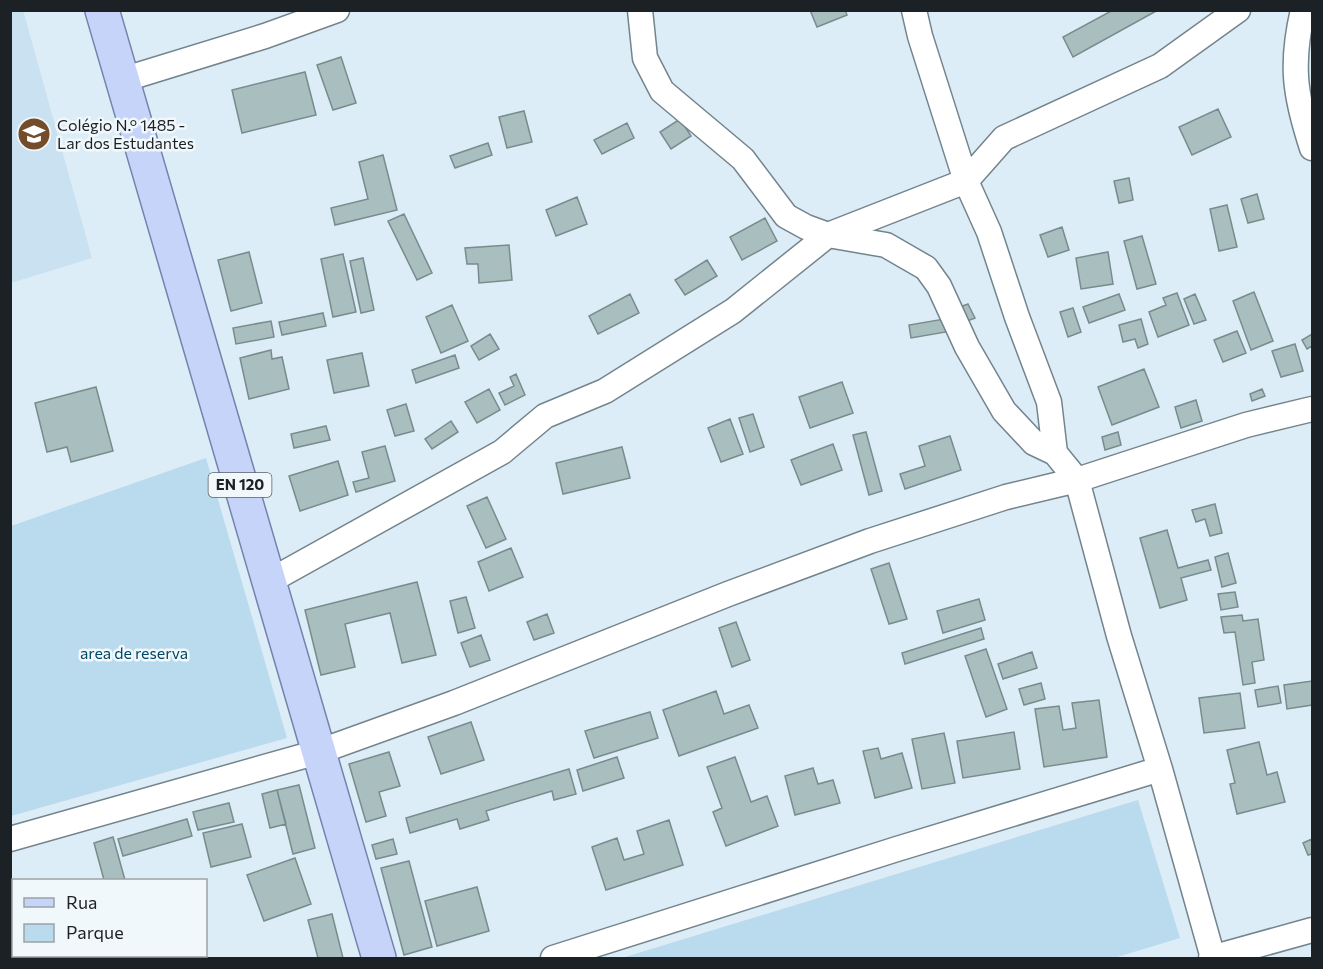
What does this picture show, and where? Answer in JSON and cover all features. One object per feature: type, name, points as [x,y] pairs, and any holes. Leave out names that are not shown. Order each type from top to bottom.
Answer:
[{"type":"main road","name":"EN 120","points":[[102,10],[379,958]]},
{"type":"street","points":[[122,80],[265,36],[337,10]]},
{"type":"street","points":[[640,10],[645,58],[662,92],[744,159],[786,216],[828,235],[885,245],[926,268],[939,286],[967,347],[1004,411],[1034,442],[1055,453],[1077,480],[1119,636],[1160,769],[1212,958],[1312,930]]},
{"type":"street","points":[[914,10],[920,36],[966,181],[989,232],[1017,317],[1049,402],[1055,453]]},
{"type":"street","points":[[268,582],[502,453],[545,416],[605,391],[733,311],[828,235],[966,181],[1004,138],[1160,66],[1238,10]]},
{"type":"street","points":[[1303,10],[1295,61],[1296,84],[1300,112],[1312,148]]},
{"type":"street","points":[[10,839],[318,752],[464,699],[728,594],[870,541],[1006,497],[1077,480],[1246,425],[1312,409]]},
{"type":"street","points":[[553,958],[886,852],[1160,769]]},
{"type":"shaded area","name":"Colégio N.º 1485 - Lar dos Estudantes","points":[[23,10],[92,258],[11,283],[10,11]]},
{"type":"green space","name":"area de reserva","points":[[206,458],[287,738],[11,816],[11,526]]},
{"type":"green space","points":[[1138,800],[1180,938],[1114,958],[622,958]]},
{"type":"building","points":[[810,10],[845,10],[847,15],[817,27]]},
{"type":"building","points":[[1113,10],[1158,10],[1073,57],[1063,37]]},
{"type":"building","points":[[341,57],[356,103],[333,110],[317,65]]},
{"type":"building","points":[[305,72],[316,115],[242,133],[232,90]]},
{"type":"building","points":[[1218,109],[1231,137],[1192,155],[1179,127]]},
{"type":"building","points":[[524,111],[532,142],[507,148],[499,117]]},
{"type":"building","points":[[680,119],[691,136],[671,149],[660,132]]},
{"type":"building","points":[[627,123],[634,138],[602,154],[594,140]]},
{"type":"building","points":[[488,143],[492,155],[455,168],[450,156]]},
{"type":"building","points":[[383,155],[397,210],[335,225],[331,208],[368,199],[359,162]]},
{"type":"building","points":[[1129,178],[1133,200],[1119,203],[1114,181]]},
{"type":"building","points":[[1257,194],[1264,219],[1248,223],[1241,199]]},
{"type":"building","points":[[577,197],[587,224],[556,236],[546,210]]},
{"type":"building","points":[[1227,205],[1237,247],[1219,251],[1210,209]]},
{"type":"building","points":[[404,214],[432,273],[417,280],[388,221]]},
{"type":"building","points":[[765,218],[777,241],[742,260],[730,237]]},
{"type":"building","points":[[1062,227],[1069,250],[1048,257],[1040,235]]},
{"type":"building","points":[[1142,236],[1156,284],[1137,289],[1124,241]]},
{"type":"building","points":[[509,245],[512,280],[479,283],[478,264],[467,264],[465,248]]},
{"type":"building","points":[[249,252],[262,303],[231,311],[218,260]]},
{"type":"building","points":[[1108,252],[1113,284],[1081,289],[1076,258]]},
{"type":"building","points":[[343,254],[356,312],[333,317],[321,259]]},
{"type":"building","points":[[363,258],[374,310],[361,313],[350,261]]},
{"type":"building","points":[[707,260],[717,276],[685,295],[675,280]]},
{"type":"building","points":[[1254,292],[1273,341],[1251,350],[1233,301]]},
{"type":"building","points":[[1177,293],[1189,325],[1158,337],[1149,312],[1166,305],[1163,298]]},
{"type":"building","points":[[630,294],[639,313],[598,334],[589,316]]},
{"type":"building","points":[[1119,294],[1125,310],[1089,323],[1083,307]]},
{"type":"building","points":[[1195,294],[1206,320],[1194,324],[1184,299]]},
{"type":"building","points":[[968,304],[975,318],[967,321],[960,307]]},
{"type":"building","points":[[452,305],[468,341],[441,353],[426,317]]},
{"type":"building","points":[[1073,308],[1081,332],[1068,337],[1060,312]]},
{"type":"building","points":[[323,313],[326,326],[282,335],[279,322]]},
{"type":"building","points":[[944,319],[946,332],[911,338],[909,325]]},
{"type":"building","points":[[1141,319],[1148,344],[1138,348],[1135,339],[1123,342],[1119,325]]},
{"type":"building","points":[[271,321],[274,337],[236,344],[233,328]]},
{"type":"building","points":[[1237,331],[1246,353],[1223,362],[1214,340]]},
{"type":"building","points":[[490,334],[499,349],[479,360],[471,346]]},
{"type":"building","points":[[1312,334],[1312,346],[1307,349],[1302,340]]},
{"type":"building","points":[[1295,344],[1303,371],[1281,377],[1272,351]]},
{"type":"building","points":[[271,350],[272,359],[282,357],[289,389],[249,399],[240,358]]},
{"type":"building","points":[[362,353],[369,386],[334,393],[327,360]]},
{"type":"building","points":[[455,355],[459,368],[416,383],[412,370]]},
{"type":"building","points":[[1144,369],[1159,407],[1112,425],[1098,387]]},
{"type":"building","points":[[516,374],[525,395],[505,405],[499,393],[514,386],[510,377]]},
{"type":"building","points":[[842,382],[853,413],[810,428],[799,397]]},
{"type":"building","points":[[96,387],[113,451],[71,462],[67,447],[47,452],[35,403]]},
{"type":"building","points":[[489,389],[500,410],[477,423],[465,402]]},
{"type":"building","points":[[1262,389],[1265,396],[1252,401],[1250,394]]},
{"type":"building","points":[[1196,400],[1202,421],[1181,428],[1175,407]]},
{"type":"building","points":[[406,404],[414,431],[395,436],[387,410]]},
{"type":"building","points":[[753,414],[764,447],[750,452],[739,418]]},
{"type":"building","points":[[730,419],[743,454],[721,462],[708,428]]},
{"type":"building","points":[[451,421],[458,432],[432,449],[425,439]]},
{"type":"building","points":[[326,426],[330,440],[294,448],[291,434]]},
{"type":"building","points":[[866,432],[882,491],[869,495],[853,435]]},
{"type":"building","points":[[1118,432],[1121,445],[1105,450],[1102,437]]},
{"type":"building","points":[[950,436],[961,470],[905,489],[900,474],[925,466],[919,446]]},
{"type":"building","points":[[833,444],[842,470],[801,485],[791,460]]},
{"type":"building","points":[[385,446],[395,481],[356,492],[353,482],[369,478],[362,452]]},
{"type":"building","points":[[622,447],[630,478],[563,494],[556,463]]},
{"type":"building","points":[[338,461],[348,495],[300,511],[289,476]]},
{"type":"building","points":[[487,497],[506,539],[486,548],[467,506]]},
{"type":"building","points":[[1215,504],[1222,533],[1210,536],[1205,519],[1196,522],[1192,510]]},
{"type":"building","points":[[1167,530],[1178,568],[1208,560],[1211,570],[1181,578],[1187,600],[1160,608],[1140,538]]},
{"type":"building","points":[[511,548],[523,577],[489,591],[478,562]]},
{"type":"building","points":[[1228,553],[1236,583],[1222,587],[1215,557]]},
{"type":"building","points":[[889,563],[907,619],[889,624],[871,569]]},
{"type":"building","points":[[417,582],[436,655],[402,663],[390,613],[345,624],[355,667],[321,675],[305,610]]},
{"type":"building","points":[[1235,592],[1238,607],[1221,610],[1218,594]]},
{"type":"building","points":[[466,597],[475,628],[458,633],[450,601]]},
{"type":"building","points":[[979,599],[985,620],[943,633],[937,611]]},
{"type":"building","points":[[547,614],[554,633],[534,640],[527,622]]},
{"type":"building","points":[[1242,615],[1243,621],[1258,619],[1264,660],[1252,662],[1255,683],[1243,685],[1235,632],[1224,633],[1221,617]]},
{"type":"building","points":[[736,622],[750,660],[732,667],[719,628]]},
{"type":"building","points":[[981,628],[984,639],[905,664],[902,653]]},
{"type":"building","points":[[481,635],[490,660],[470,667],[461,643]]},
{"type":"building","points":[[986,649],[1007,709],[986,717],[965,656]]},
{"type":"building","points":[[1032,652],[1037,668],[1003,679],[998,664]]},
{"type":"building","points":[[1312,681],[1312,705],[1287,709],[1284,685]]},
{"type":"building","points":[[1041,683],[1045,699],[1024,705],[1019,689]]},
{"type":"building","points":[[1278,686],[1281,703],[1258,707],[1255,690]]},
{"type":"building","points":[[716,691],[724,714],[749,705],[758,728],[679,756],[663,710]]},
{"type":"building","points":[[1240,693],[1245,728],[1204,733],[1199,698]]},
{"type":"building","points":[[1099,700],[1107,757],[1044,767],[1035,709],[1059,706],[1063,730],[1076,728],[1072,703]]},
{"type":"building","points":[[650,712],[658,738],[594,758],[585,731]]},
{"type":"building","points":[[471,722],[484,760],[441,774],[428,737]]},
{"type":"building","points":[[1014,732],[1020,769],[963,778],[957,741]]},
{"type":"building","points":[[944,733],[955,783],[922,789],[912,739]]},
{"type":"building","points":[[1259,742],[1267,775],[1277,772],[1285,802],[1237,814],[1230,784],[1235,783],[1227,750]]},
{"type":"building","points":[[878,748],[881,759],[902,753],[912,788],[875,798],[863,751]]},
{"type":"building","points":[[389,752],[400,786],[379,792],[386,816],[366,822],[349,764]]},
{"type":"building","points":[[617,757],[624,778],[583,791],[577,770]]},
{"type":"building","points":[[735,757],[751,802],[767,796],[778,826],[726,846],[713,812],[722,808],[707,767]]},
{"type":"building","points":[[813,768],[818,784],[833,780],[840,803],[795,815],[785,776]]},
{"type":"building","points":[[569,769],[576,794],[554,800],[552,791],[486,811],[489,820],[460,829],[457,819],[410,833],[406,818]]},
{"type":"building","points":[[299,785],[315,848],[293,854],[277,790]]},
{"type":"building","points":[[277,790],[286,824],[270,828],[262,794]]},
{"type":"building","points":[[229,803],[234,822],[198,830],[193,812]]},
{"type":"building","points":[[187,819],[192,836],[123,856],[118,839]]},
{"type":"building","points":[[669,820],[683,865],[606,890],[592,847],[617,838],[624,860],[644,854],[637,831]]},
{"type":"building","points":[[242,824],[251,857],[211,867],[203,833]]},
{"type":"building","points":[[113,837],[125,879],[104,879],[94,843]]},
{"type":"building","points":[[393,839],[397,854],[376,859],[372,845]]},
{"type":"building","points":[[1312,839],[1312,854],[1308,855],[1303,843]]},
{"type":"building","points":[[295,858],[311,904],[264,921],[247,875]]},
{"type":"building","points":[[409,861],[432,947],[404,955],[381,868]]},
{"type":"building","points":[[477,887],[489,931],[437,946],[425,901]]},
{"type":"building","points":[[332,914],[343,958],[318,958],[308,920]]},
{"type":"building","points":[[46,957],[91,958],[46,958]]},
{"type":"building","points":[[196,957],[197,958],[127,958]]},
{"type":"place","name":"Colégio N.º 1485 - Lar dos Estudantes","points":[[34,134]]}]
